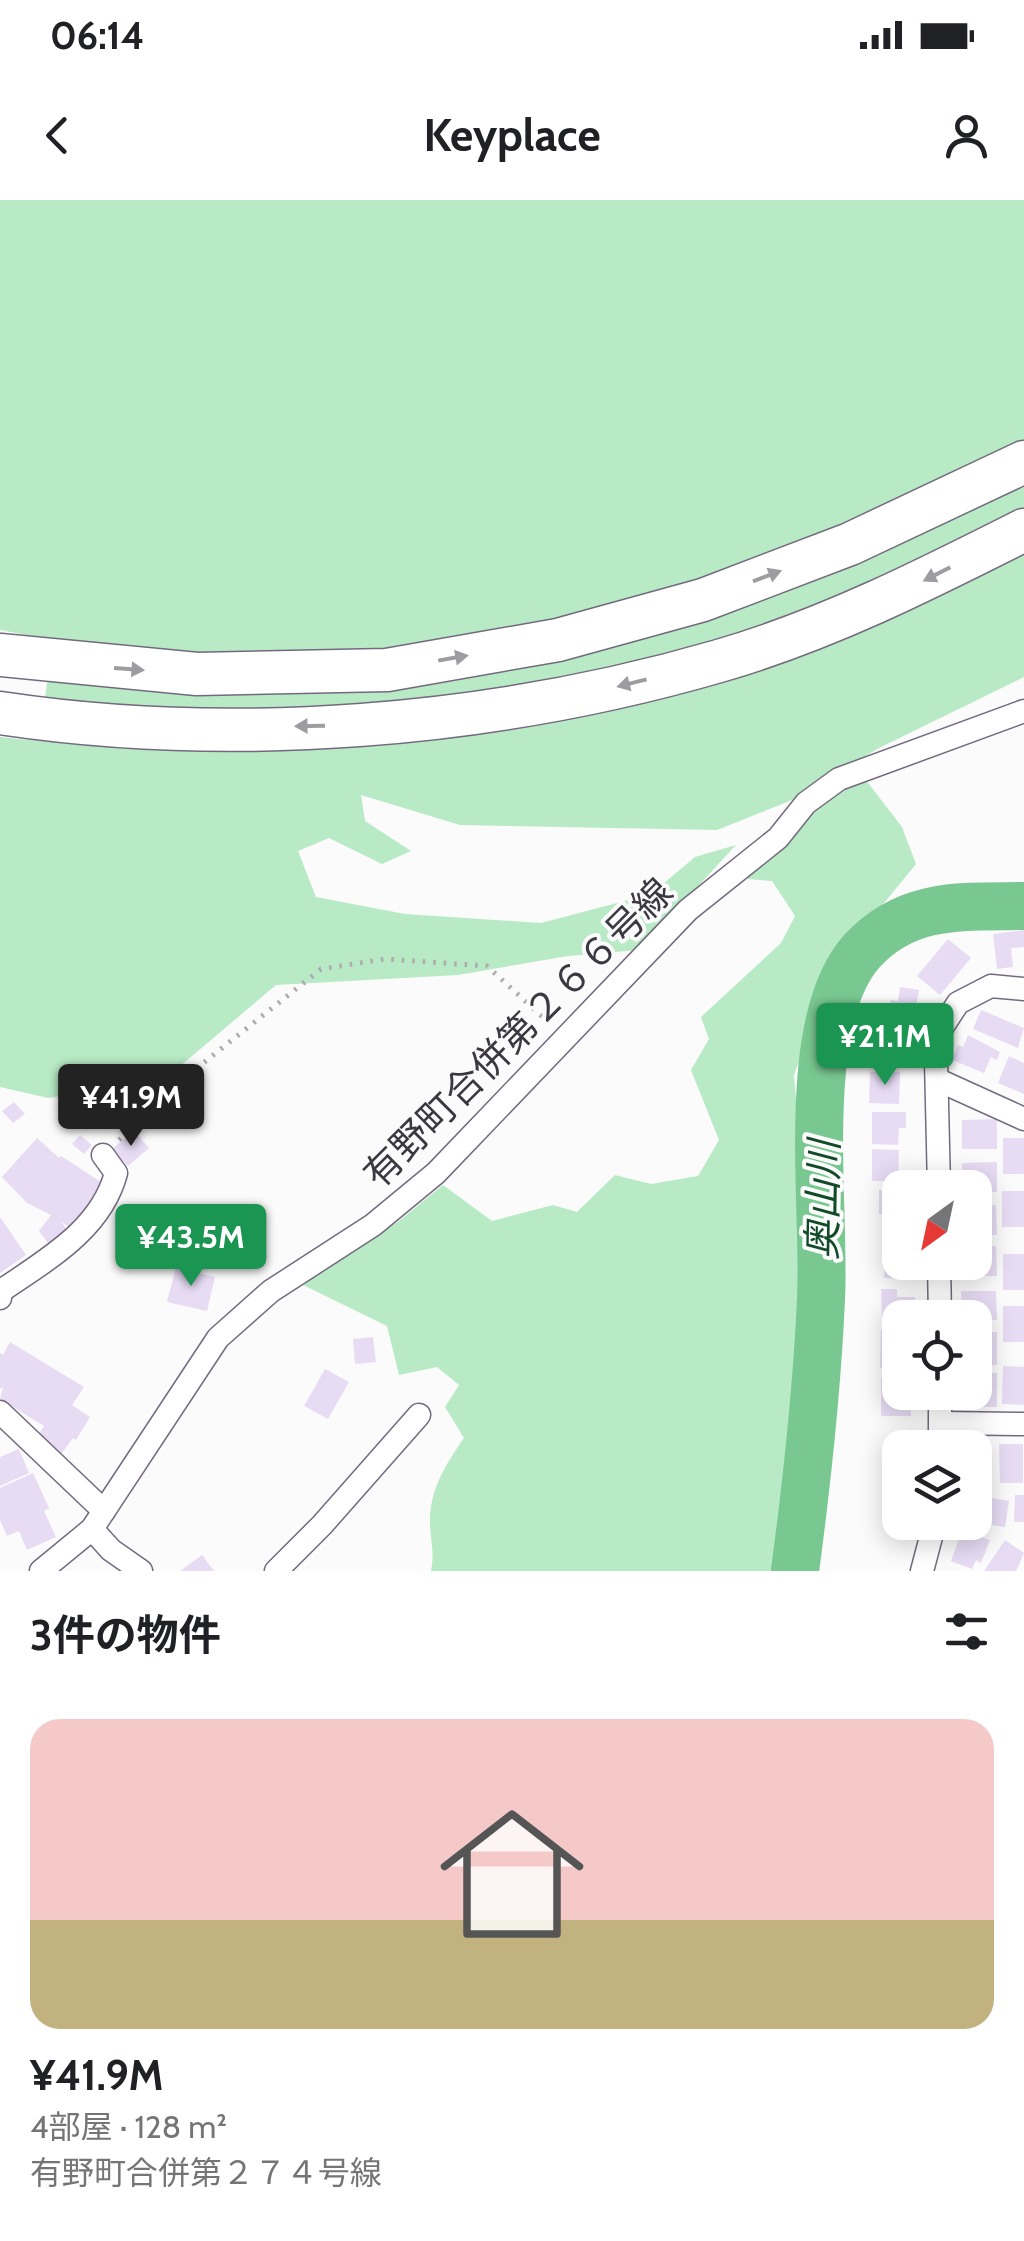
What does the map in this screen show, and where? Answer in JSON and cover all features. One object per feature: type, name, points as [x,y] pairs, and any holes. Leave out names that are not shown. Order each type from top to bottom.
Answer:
[{"type":"highway","points":[[11,656],[197,674],[387,670],[558,640],[702,600],[832,551],[1024,462]]},
{"type":"highway","points":[[14,715],[192,728],[367,725],[574,697],[721,660],[864,608],[1024,530]]},
{"type":"street","name":"有野町合併第２６６号線","points":[[41,1571],[98,1520],[218,1338],[271,1291],[373,1225],[436,1173],[688,910],[778,838],[806,803],[839,779],[1024,711]]},
{"type":"street","points":[[939,1170],[936,1061],[941,1030],[958,1003],[991,986],[1024,989]]},
{"type":"street","points":[[938,1080],[1024,1119]]},
{"type":"street","points":[[0,1294],[80,1234],[116,1174],[103,1156]]},
{"type":"street","points":[[941,1410],[941,1430]]},
{"type":"street","points":[[0,1412],[98,1520],[111,1550],[141,1571]]},
{"type":"street","points":[[276,1571],[419,1415]]},
{"type":"street","points":[[941,1423],[1024,1424]]},
{"type":"street","points":[[922,1571],[930,1540]]},
{"type":"path","points":[[103,1156],[177,1084],[321,969],[385,960],[487,966],[566,1037]]},
{"type":"green space","points":[[0,200],[1024,200],[1024,677],[879,748],[792,800],[717,830],[460,825],[361,795],[365,821],[411,851],[382,864],[329,838],[298,851],[316,897],[405,914],[541,923],[651,894],[695,857],[736,845],[639,950],[568,956],[458,975],[276,985],[166,1078],[48,1098],[0,1087],[0,737],[39,741],[53,640],[0,630]]},
{"type":"green space","points":[[862,775],[902,827],[916,864],[875,914],[823,993],[794,1075],[812,1303],[790,1547],[783,1571],[431,1571],[433,1498],[445,1467],[464,1438],[445,1407],[459,1385],[437,1367],[399,1375],[387,1326],[303,1285],[399,1221],[443,1185],[492,1221],[553,1205],[577,1212],[615,1175],[651,1184],[698,1176],[719,1140],[691,1070],[709,1039],[701,1017],[781,943],[795,916],[772,881],[747,879],[812,811]]},
{"type":"building","points":[[1024,930],[1024,947],[1011,948],[1013,967],[997,969],[993,934]]},
{"type":"building","points":[[948,939],[971,958],[940,995],[917,976]]},
{"type":"building","points":[[900,987],[919,990],[912,1028],[881,1022],[884,1006],[889,1007],[891,1000],[898,1001]]},
{"type":"building","points":[[981,1010],[1024,1028],[1018,1048],[973,1029]]},
{"type":"building","points":[[870,1033],[893,1034],[893,1041],[908,1041],[907,1065],[869,1064]]},
{"type":"building","points":[[968,1035],[1000,1052],[997,1060],[991,1057],[984,1073],[952,1060],[958,1045],[963,1047]]},
{"type":"building","points":[[1009,1056],[1024,1063],[1024,1094],[998,1083]]},
{"type":"building","points":[[870,1072],[900,1072],[899,1104],[869,1103]]},
{"type":"building","points":[[14,1102],[25,1114],[13,1123],[2,1111]]},
{"type":"building","points":[[872,1112],[906,1112],[906,1128],[899,1128],[898,1145],[872,1144]]},
{"type":"building","points":[[997,1119],[997,1149],[962,1149],[962,1120]]},
{"type":"building","points":[[134,1131],[149,1148],[128,1166],[112,1149]]},
{"type":"building","points":[[80,1135],[92,1145],[84,1154],[72,1144]]},
{"type":"building","points":[[37,1138],[59,1158],[104,1184],[73,1230],[62,1222],[70,1236],[53,1250],[39,1231],[51,1215],[27,1203],[2,1177]]},
{"type":"building","points":[[1003,1138],[1024,1138],[1024,1174],[1003,1174]]},
{"type":"building","points":[[872,1149],[899,1150],[898,1170],[882,1170],[882,1181],[872,1181]]},
{"type":"building","points":[[997,1162],[997,1192],[992,1192],[992,1170],[962,1170],[962,1163]]},
{"type":"building","points":[[879,1190],[882,1190],[882,1214]]},
{"type":"building","points":[[1002,1191],[1024,1191],[1024,1227],[1002,1227]]},
{"type":"building","points":[[992,1205],[996,1205],[997,1235],[992,1235]]},
{"type":"building","points":[[0,1217],[26,1255],[0,1273]]},
{"type":"building","points":[[992,1246],[996,1246],[997,1276],[992,1276]]},
{"type":"building","points":[[1003,1254],[1024,1254],[1024,1290],[1003,1290]]},
{"type":"building","points":[[176,1267],[215,1277],[207,1311],[167,1302]]},
{"type":"building","points":[[881,1289],[897,1289],[897,1297],[915,1297],[882,1300],[882,1323]]},
{"type":"building","points":[[961,1291],[996,1291],[997,1320],[992,1320],[992,1300],[961,1300]]},
{"type":"building","points":[[1003,1306],[1024,1306],[1024,1342],[1003,1342]]},
{"type":"building","points":[[992,1332],[997,1332],[997,1365],[992,1365]]},
{"type":"building","points":[[373,1337],[376,1362],[355,1364],[353,1339]]},
{"type":"building","points":[[10,1342],[84,1387],[72,1405],[90,1417],[76,1440],[73,1438],[61,1454],[36,1438],[44,1426],[0,1399],[0,1353],[3,1355]]},
{"type":"building","points":[[1003,1366],[1024,1367],[1024,1405],[1002,1404]]},
{"type":"building","points":[[325,1369],[349,1382],[328,1419],[304,1406]]},
{"type":"building","points":[[992,1373],[997,1373],[997,1407],[992,1407]]},
{"type":"building","points":[[882,1378],[882,1410],[911,1410],[911,1416],[881,1416]]},
{"type":"building","points":[[999,1444],[1023,1444],[1023,1483],[1000,1483]]},
{"type":"building","points":[[19,1449],[29,1473],[0,1486],[0,1457]]},
{"type":"building","points":[[33,1473],[49,1508],[44,1511],[56,1537],[27,1550],[19,1531],[7,1536],[0,1520],[0,1488]]},
{"type":"building","points":[[1015,1495],[1024,1495],[1024,1522],[1014,1522]]},
{"type":"building","points":[[992,1498],[1009,1501],[1005,1527],[992,1525]]},
{"type":"building","points":[[958,1540],[990,1540],[981,1563],[976,1560],[972,1569],[951,1561]]},
{"type":"building","points":[[1005,1540],[1024,1553],[1016,1571],[984,1571]]},
{"type":"building","points":[[202,1555],[214,1571],[180,1571]]},
{"type":"waterway","name":"奥山川","points":[[795,1571],[819,1333],[822,1068],[829,1022],[842,983],[862,951],[898,923],[958,907],[1024,906]]}]
